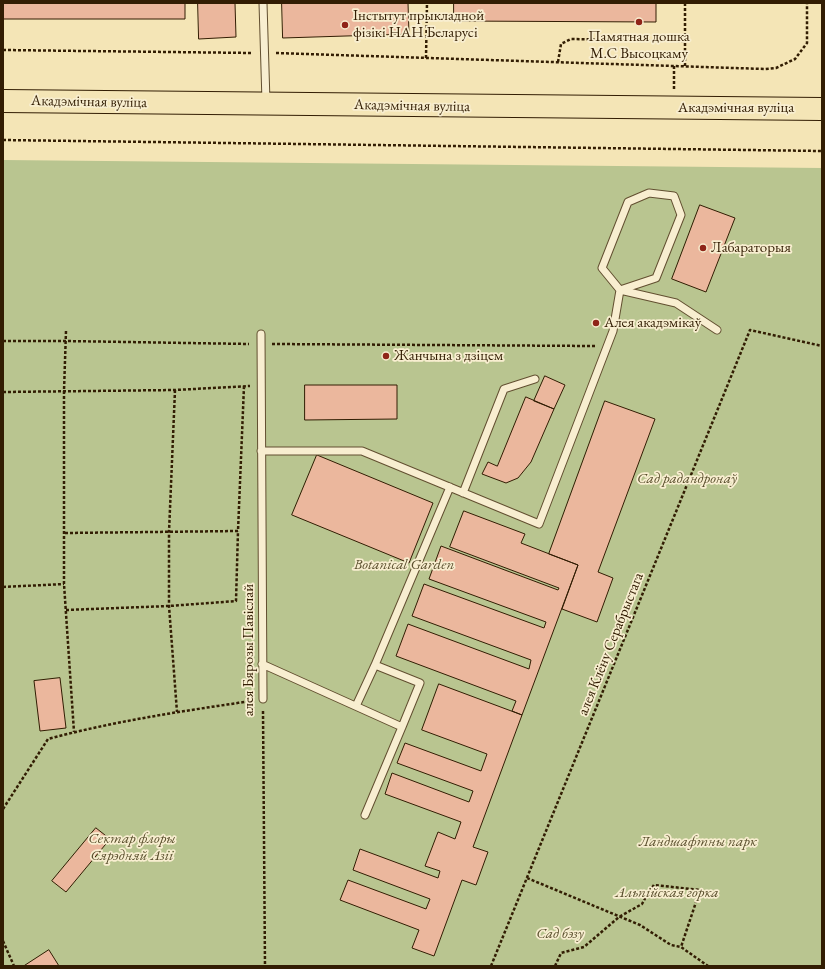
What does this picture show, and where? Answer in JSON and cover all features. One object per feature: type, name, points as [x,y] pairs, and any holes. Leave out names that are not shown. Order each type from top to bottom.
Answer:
[{"type":"main road","name":"Акадэмічная вуліца","points":[[3,101],[822,109]]},
{"type":"lane","points":[[263,3],[266,104]]},
{"type":"lane","points":[[620,290],[656,278],[681,215],[674,196],[649,193],[628,202],[602,268],[620,290],[676,303],[717,330]]},
{"type":"lane","points":[[261,451],[362,451],[539,524],[613,331],[620,290]]},
{"type":"lane","name":"алея Бярозы Павіслай","points":[[260,334],[262,699]]},
{"type":"lane","points":[[463,493],[504,389],[534,380]]},
{"type":"lane","points":[[356,706],[375,665],[450,487]]},
{"type":"lane","points":[[262,664],[402,726]]},
{"type":"lane","points":[[365,815],[420,683],[375,665]]},
{"type":"path","points":[[426,58],[427,3]]},
{"type":"path","points":[[685,3],[685,66]]},
{"type":"path","points":[[3,50],[265,53],[765,69],[776,68],[796,59],[807,43],[807,3]]},
{"type":"path","points":[[558,62],[561,44],[571,39],[685,41]]},
{"type":"path","points":[[3,140],[822,151]]},
{"type":"path","name":"алея Клёну Серабрыстага","points":[[491,966],[750,330],[822,346]]},
{"type":"path","points":[[66,331],[64,391],[64,584],[74,732]]},
{"type":"path","points":[[3,341],[607,346]]},
{"type":"path","points":[[3,392],[175,390],[261,385]]},
{"type":"path","points":[[66,610],[168,606],[236,601],[244,386]]},
{"type":"path","points":[[175,390],[169,532],[168,606],[177,712]]},
{"type":"path","points":[[65,534],[238,531]]},
{"type":"path","points":[[3,587],[64,584]]},
{"type":"path","points":[[3,809],[48,739],[74,732],[177,712],[262,699]]},
{"type":"path","name":"алея Бярозы Павіслай","points":[[262,699],[265,966]]},
{"type":"path","points":[[527,878],[640,925],[671,945],[681,947],[708,966]]},
{"type":"path","points":[[555,966],[561,953],[584,946],[619,917],[642,904],[654,885],[700,890],[681,947]]},
{"type":"path","points":[[3,941],[14,966]]},
{"type":"green space","name":"Botanical Garden","points":[[3,160],[822,168],[822,966],[3,966]]},
{"type":"building","points":[[3,3],[185,3],[185,19],[3,19]]},
{"type":"building","points":[[198,3],[235,3],[236,37],[199,39]]},
{"type":"building","name":"Інстытут прыкладной фізікі НАН Беларусі","points":[[282,3],[408,3],[409,34],[283,38]]},
{"type":"building","points":[[454,3],[656,3],[656,22],[454,21]]},
{"type":"building","name":"Лабараторыя","points":[[700,205],[735,218],[706,292],[672,279]]},
{"type":"building","points":[[545,376],[565,385],[554,409],[534,401]]},
{"type":"building","points":[[305,385],[397,385],[397,419],[305,420]]},
{"type":"building","points":[[526,397],[554,409],[531,462],[518,478],[506,483],[482,474],[488,462],[497,466]]},
{"type":"building","points":[[605,401],[655,419],[598,572],[613,578],[597,622],[562,609],[578,565],[549,554]]},
{"type":"building","points":[[317,455],[433,503],[409,563],[292,515]]},
{"type":"building","points":[[464,511],[525,534],[521,543],[578,565],[522,715],[512,711],[516,701],[396,656],[408,624],[529,669],[531,660],[412,616],[424,584],[544,628],[546,622],[429,579],[441,546],[558,590],[559,588],[450,547]]},
{"type":"building","points":[[60,678],[66,728],[40,731],[34,681]]},
{"type":"building","points":[[439,684],[522,715],[473,847],[488,852],[476,885],[462,880],[434,956],[412,948],[419,930],[340,900],[348,880],[426,909],[430,899],[353,870],[360,849],[438,878],[440,871],[425,866],[438,832],[455,839],[461,822],[385,794],[392,773],[469,802],[473,791],[397,763],[405,743],[481,771],[487,754],[422,730]]},
{"type":"building","points":[[96,828],[110,839],[66,892],[52,881]]},
{"type":"building","points":[[49,950],[59,966],[24,966]]},
{"type":"place","name":"Памятная дошка М.С Высоцкаму","points":[[639,22]]},
{"type":"place","name":"Інстытут прыкладной фізікі НАН Беларусі","points":[[345,25]]},
{"type":"place","name":"Лабараторыя","points":[[703,248]]},
{"type":"place","name":"Алея акадэмікаў","points":[[596,323]]},
{"type":"place","name":"Жанчына з дзіцем","points":[[386,356]]},
{"type":"park label","name":"Сад радандронаў","points":[[687,479]]},
{"type":"park label","name":"Ландшафтны парк","points":[[698,842]]},
{"type":"park label","name":"Сектар флоры Сярэдняй Азіі","points":[[132,848]]},
{"type":"park label","name":"Альпійская горка","points":[[667,893]]},
{"type":"park label","name":"Сад бэзу","points":[[560,934]]}]
